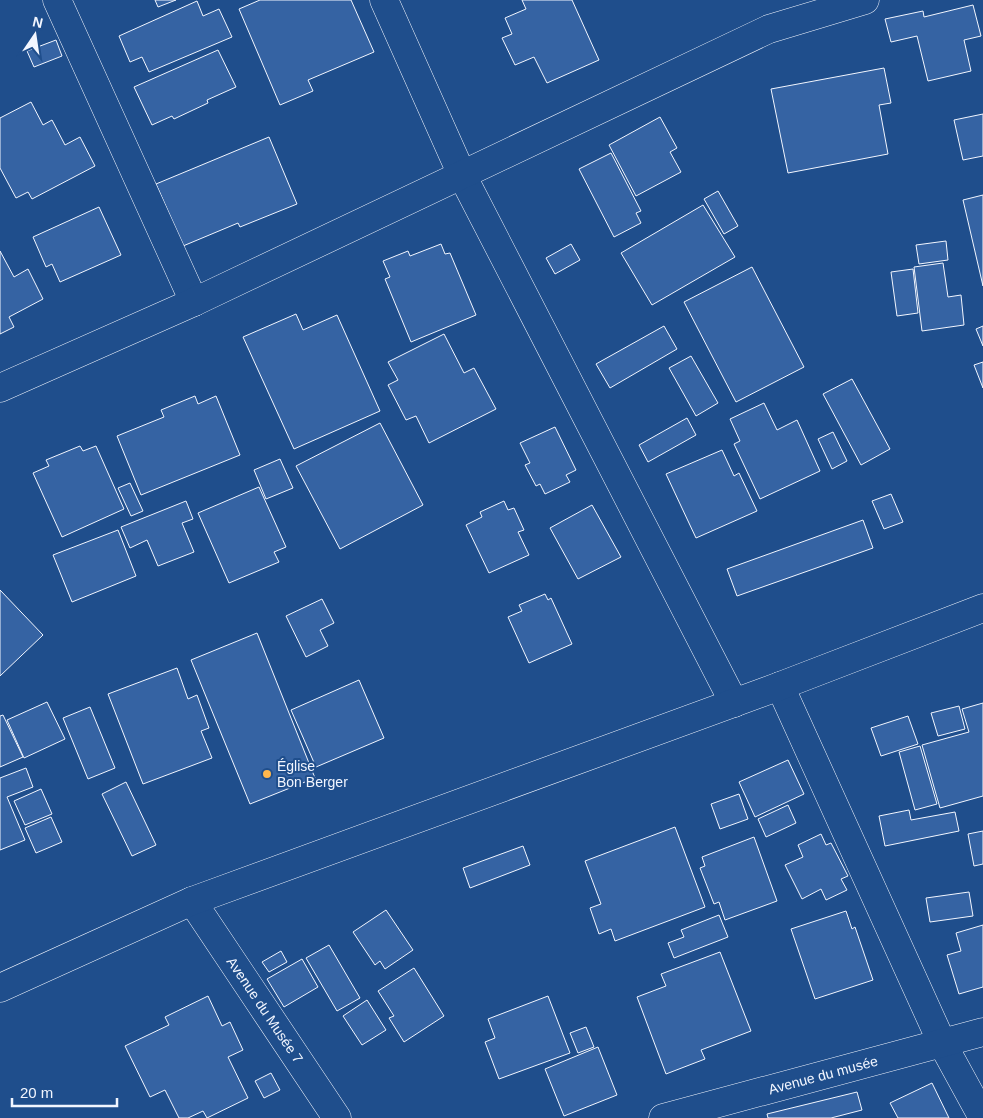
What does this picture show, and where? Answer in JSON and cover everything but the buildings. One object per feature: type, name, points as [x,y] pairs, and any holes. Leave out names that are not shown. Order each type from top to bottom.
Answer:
[{"type":"street","points":[[57,0],[194,302]]},
{"type":"street","points":[[384,0],[462,175],[734,702]]},
{"type":"street","points":[[0,388],[194,302],[769,29],[866,0]]},
{"type":"street","points":[[0,988],[192,901],[780,686],[983,608]]},
{"type":"street","points":[[780,686],[942,1043],[983,1118]]},
{"type":"street","name":"Avenue du Musée 7","points":[[192,901],[337,1118]]},
{"type":"street","name":"Avenue du musée","points":[[663,1118],[983,1032]]},
{"type":"place","name":"Église Bon Berger","points":[[267,774]]}]
